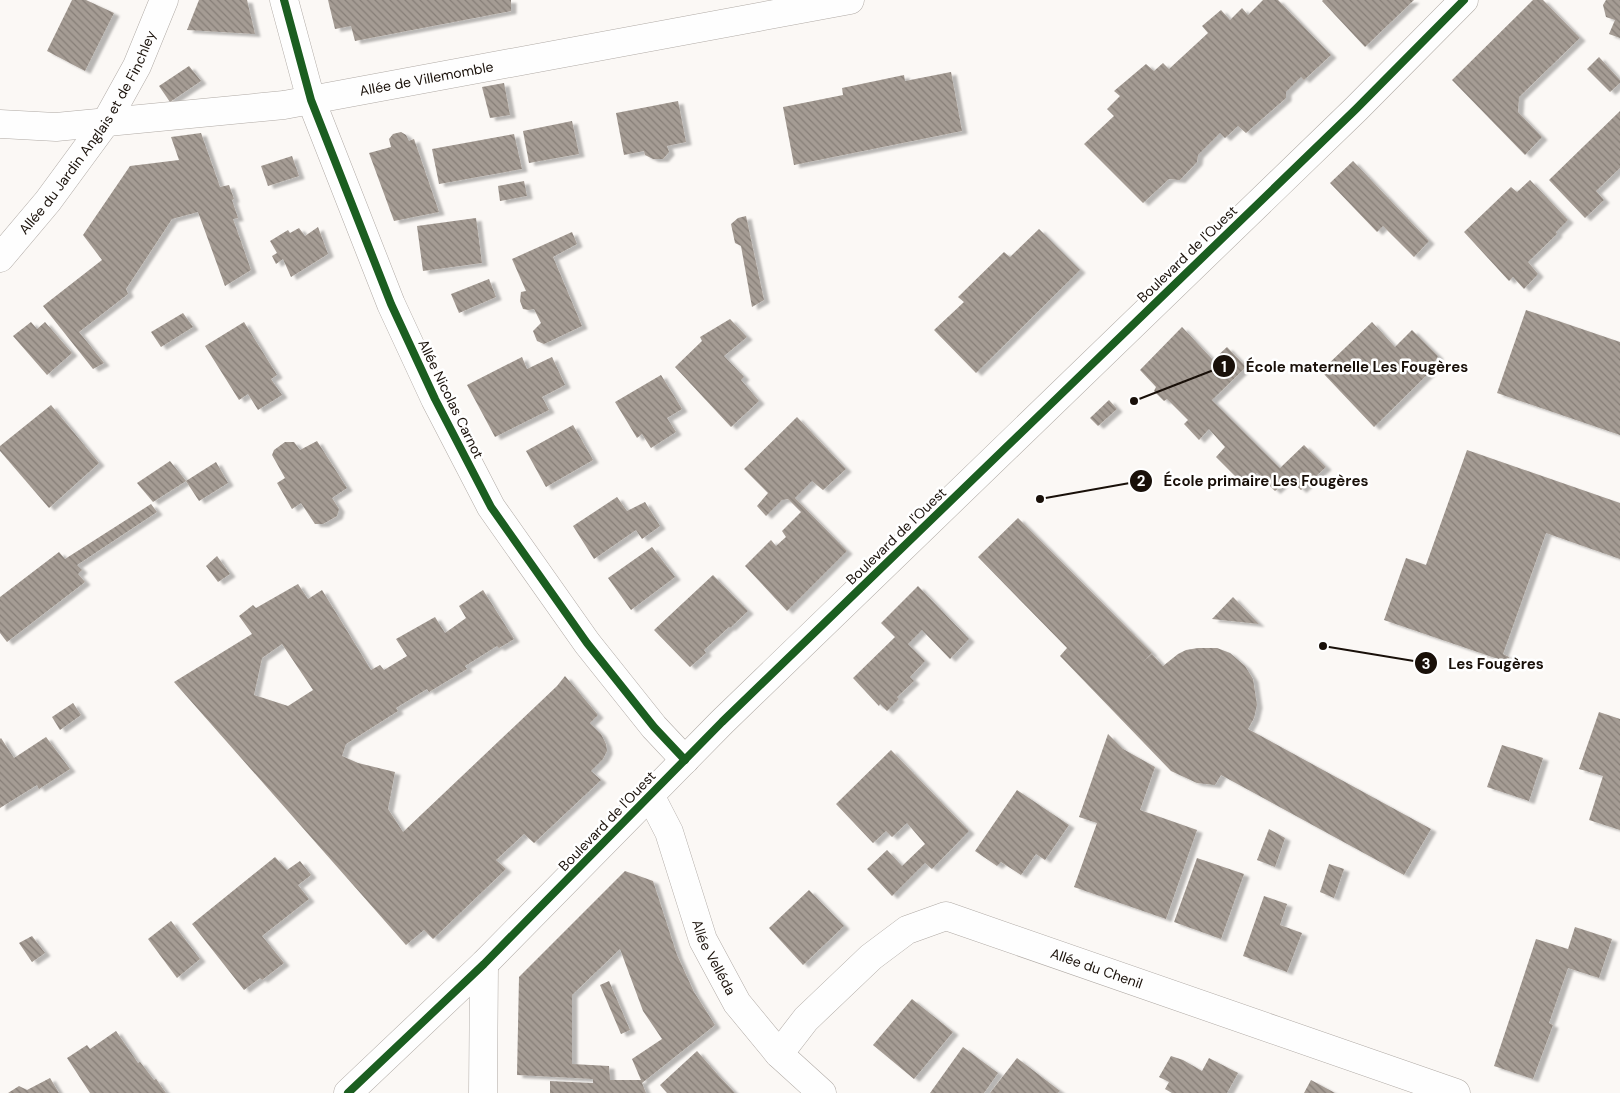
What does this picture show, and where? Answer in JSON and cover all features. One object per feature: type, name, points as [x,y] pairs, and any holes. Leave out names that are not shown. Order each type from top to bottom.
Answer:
[{"type":"street","name":"Allée du Jardin Anglais et de Finchley","points":[[0,258],[48,201],[106,122],[137,66],[164,0]]},
{"type":"street","name":"Allée Nicolas Carnot","points":[[284,0],[311,100],[391,304],[435,399],[491,507],[587,643],[654,727],[685,760]]},
{"type":"street","name":"Allée de Villemomble","points":[[0,124],[56,127],[284,105],[850,0]]},
{"type":"street","name":"Boulevard de l'Ouest","points":[[348,1093],[484,964],[685,760],[998,454],[1356,109],[1464,0]]},
{"type":"street","name":"Allée Velléda","points":[[650,795],[669,832],[703,940],[737,1003],[779,1054],[822,1093]]},
{"type":"street","name":"Allée du Chenil","points":[[779,1054],[806,1019],[871,957],[907,930],[946,916],[1456,1093]]},
{"type":"street","points":[[483,1093],[484,964]]},
{"type":"building","points":[[72,0],[86,0],[114,13],[85,71],[47,51]]},
{"type":"building","points":[[199,0],[247,0],[255,34],[187,30]]},
{"type":"building","points":[[328,0],[511,0],[511,11],[355,41],[351,26],[335,29]]},
{"type":"building","points":[[1263,0],[1278,0],[1331,55],[1304,80],[1301,77],[1286,92],[1286,98],[1246,133],[1238,126],[1225,138],[1220,133],[1198,155],[1197,162],[1180,180],[1169,179],[1143,203],[1084,144],[1114,116],[1107,109],[1120,96],[1114,91],[1146,64],[1154,71],[1163,63],[1169,69],[1208,33],[1202,26],[1221,10],[1230,20],[1242,8],[1248,15]]},
{"type":"building","points":[[1323,0],[1414,0],[1365,47]]},
{"type":"building","points":[[1533,0],[1543,0],[1580,38],[1519,97],[1518,112],[1542,137],[1525,155],[1452,80]]},
{"type":"building","points":[[1606,0],[1620,0],[1620,38],[1609,34],[1615,20],[1606,17],[1603,5]]},
{"type":"building","points":[[1599,57],[1620,80],[1620,83],[1610,92],[1587,69]]},
{"type":"building","points":[[189,66],[201,81],[170,102],[159,86]]},
{"type":"building","points":[[951,72],[962,131],[794,165],[783,107],[843,95],[842,88],[904,75],[905,81]]},
{"type":"building","points":[[504,83],[510,115],[490,118],[482,87]]},
{"type":"building","points":[[678,101],[686,142],[667,146],[669,152],[663,159],[653,159],[645,155],[644,151],[624,155],[616,113]]},
{"type":"building","points":[[1620,111],[1620,168],[1596,191],[1604,200],[1585,218],[1549,180]]},
{"type":"building","points":[[572,121],[579,154],[529,163],[523,131]]},
{"type":"building","points":[[401,132],[406,135],[409,141],[414,139],[439,212],[394,221],[369,153],[391,147],[389,139],[393,134]]},
{"type":"building","points":[[201,133],[220,187],[229,185],[238,218],[233,219],[251,270],[225,286],[198,212],[172,219],[126,289],[128,294],[79,332],[104,363],[93,369],[43,306],[102,260],[83,235],[130,166],[179,160],[171,137]]},
{"type":"building","points":[[514,134],[522,169],[439,184],[432,149]]},
{"type":"building","points":[[292,156],[299,176],[268,186],[261,166]]},
{"type":"building","points":[[1353,161],[1429,241],[1414,257],[1383,226],[1377,232],[1330,183]]},
{"type":"building","points":[[1530,180],[1568,220],[1556,232],[1557,234],[1528,262],[1538,274],[1524,289],[1513,277],[1509,281],[1464,232],[1511,187],[1517,192]]},
{"type":"building","points":[[524,181],[527,196],[500,201],[498,186]]},
{"type":"building","points":[[746,216],[764,300],[752,307],[741,246],[735,243],[731,224],[738,218]]},
{"type":"building","points":[[476,218],[482,263],[423,271],[417,226]]},
{"type":"building","points":[[318,227],[328,254],[291,277],[283,259],[276,264],[272,256],[277,253],[270,241],[288,230],[290,233],[299,228],[305,236]]},
{"type":"building","points":[[1039,229],[1080,270],[976,373],[934,330],[964,302],[958,297],[1004,252],[1010,257]]},
{"type":"building","points":[[572,232],[577,244],[553,257],[582,326],[544,344],[537,341],[533,331],[541,323],[534,309],[523,309],[520,301],[521,292],[526,291],[512,259]]},
{"type":"building","points":[[489,279],[496,297],[459,313],[451,294]]},
{"type":"building","points":[[1526,310],[1620,342],[1620,435],[1497,393]]},
{"type":"building","points":[[183,313],[193,327],[161,347],[151,332]]},
{"type":"building","points":[[730,319],[747,337],[724,356],[744,377],[741,380],[759,401],[731,427],[675,367],[702,341],[700,337]]},
{"type":"building","points":[[31,322],[37,329],[45,322],[72,353],[47,375],[13,336]]},
{"type":"building","points":[[244,322],[277,375],[271,379],[282,395],[258,410],[248,394],[239,400],[205,346]]},
{"type":"building","points":[[1372,322],[1395,347],[1412,330],[1438,356],[1429,373],[1374,427],[1321,371]]},
{"type":"building","points":[[1182,327],[1213,360],[1227,347],[1246,367],[1212,400],[1280,468],[1304,445],[1326,467],[1301,490],[1289,478],[1275,491],[1257,473],[1244,485],[1216,457],[1225,447],[1209,429],[1199,440],[1184,424],[1188,420],[1167,399],[1164,401],[1154,391],[1156,387],[1140,370]]},
{"type":"building","points":[[522,357],[527,369],[552,357],[565,385],[542,397],[549,410],[495,437],[467,385]]},
{"type":"building","points":[[661,375],[682,409],[667,418],[676,432],[651,448],[642,434],[637,438],[615,402]]},
{"type":"building","points":[[1109,400],[1117,409],[1098,426],[1090,418]]},
{"type":"building","points":[[51,405],[99,463],[49,508],[0,451],[0,446]]},
{"type":"building","points":[[797,417],[846,469],[823,490],[812,481],[795,498],[847,551],[787,611],[745,566],[771,540],[776,546],[786,537],[782,531],[801,512],[788,499],[782,500],[766,516],[757,506],[768,493],[744,469]]},
{"type":"building","points":[[573,425],[593,460],[546,487],[526,451]]},
{"type":"building","points":[[317,441],[347,488],[332,498],[339,509],[337,516],[323,524],[315,524],[301,503],[292,509],[277,483],[285,478],[272,455],[274,450],[285,442],[294,442],[300,450]]},
{"type":"building","points":[[1467,450],[1620,503],[1620,559],[1546,533],[1503,654],[1509,657],[1506,667],[1499,665],[1501,660],[1384,620],[1406,558],[1426,565]]},
{"type":"building","points":[[170,461],[186,481],[153,502],[137,483]]},
{"type":"building","points":[[216,462],[228,483],[199,501],[186,481]]},
{"type":"building","points":[[617,497],[627,511],[645,502],[660,526],[642,539],[636,530],[594,559],[573,526]]},
{"type":"building","points":[[151,504],[157,512],[77,565],[82,570],[78,574],[85,582],[7,642],[0,633],[0,597],[59,552],[65,559]]},
{"type":"building","points":[[1018,518],[1152,653],[1142,663],[1152,654],[1163,666],[1178,654],[1186,650],[1198,648],[1217,648],[1230,653],[1245,666],[1253,679],[1257,705],[1254,718],[1248,729],[1431,829],[1404,875],[1221,775],[1215,785],[1197,783],[1171,771],[1060,656],[1067,648],[978,557]]},
{"type":"building","points":[[652,547],[675,577],[631,610],[608,578]]},
{"type":"building","points":[[217,556],[230,574],[218,582],[206,566]]},
{"type":"building","points":[[713,575],[748,611],[704,650],[706,653],[690,667],[654,630]]},
{"type":"building","points":[[298,584],[308,599],[322,590],[371,670],[380,665],[384,670],[407,656],[396,639],[435,617],[445,633],[466,618],[459,606],[483,590],[514,639],[499,648],[497,646],[465,666],[467,669],[429,692],[427,689],[396,708],[398,711],[346,744],[342,756],[358,763],[395,772],[388,809],[403,832],[557,686],[565,676],[598,715],[590,723],[601,734],[607,751],[603,759],[591,771],[601,780],[534,843],[524,834],[496,860],[506,869],[433,939],[424,930],[406,945],[174,682],[252,634],[239,616],[253,605],[256,608]],"holes":[[[282,644],[313,690],[288,706],[254,695],[262,658]]]},
{"type":"building","points":[[918,586],[969,639],[950,659],[922,630],[908,644],[925,661],[910,677],[914,681],[897,697],[899,699],[887,711],[880,704],[879,706],[853,678],[895,637],[881,623]]},
{"type":"building","points":[[1233,597],[1259,624],[1212,619]]},
{"type":"building","points":[[73,703],[81,715],[60,730],[52,717]]},
{"type":"building","points":[[1599,712],[1620,719],[1620,830],[1589,820],[1603,776],[1579,769]]},
{"type":"building","points":[[1108,734],[1123,749],[1155,767],[1140,810],[1197,830],[1166,919],[1074,887],[1097,823],[1079,817]]},
{"type":"building","points":[[46,737],[70,769],[39,789],[37,785],[0,808],[0,739],[14,758]]},
{"type":"building","points":[[1502,745],[1543,758],[1529,801],[1487,787]]},
{"type":"building","points":[[891,750],[969,831],[932,869],[925,863],[892,896],[867,869],[887,850],[902,866],[925,844],[907,823],[892,837],[886,831],[873,843],[836,804]]},
{"type":"building","points":[[1017,790],[1069,825],[1045,860],[1036,854],[1021,875],[1001,862],[997,866],[975,851]]},
{"type":"building","points":[[1269,829],[1285,838],[1275,867],[1257,860]]},
{"type":"building","points":[[275,857],[287,870],[300,861],[311,875],[298,885],[309,899],[262,936],[284,963],[262,980],[260,978],[244,990],[192,924]]},
{"type":"building","points":[[1197,858],[1244,874],[1221,939],[1174,922]]},
{"type":"building","points":[[1329,864],[1344,869],[1334,898],[1320,892]]},
{"type":"building","points":[[625,871],[653,881],[677,955],[694,992],[715,1025],[642,1083],[646,1093],[550,1093],[550,1081],[593,1083],[593,1079],[517,1075],[519,977]],"holes":[[[620,949],[643,1011],[662,1039],[632,1059],[641,1080],[610,1080],[609,1066],[572,1064],[572,995]]]},
{"type":"building","points":[[809,890],[844,926],[803,965],[769,928]]},
{"type":"building","points":[[1264,896],[1287,904],[1280,925],[1302,933],[1287,972],[1243,956]]},
{"type":"building","points":[[171,921],[200,959],[177,978],[148,939]]},
{"type":"building","points":[[1575,927],[1612,939],[1599,978],[1568,968],[1549,1023],[1553,1025],[1533,1079],[1494,1066],[1536,939],[1568,949]]},
{"type":"building","points":[[32,936],[45,953],[32,962],[19,943]]},
{"type":"building","points":[[609,981],[630,1030],[621,1034],[600,985]]},
{"type":"building","points":[[912,999],[953,1032],[914,1079],[873,1045]]},
{"type":"building","points":[[116,1031],[138,1063],[140,1062],[154,1080],[156,1079],[166,1093],[90,1093],[67,1058],[87,1045],[90,1049]]},
{"type":"building","points":[[963,1047],[998,1073],[984,1093],[930,1093]]},
{"type":"building","points":[[697,1051],[735,1093],[667,1093],[660,1085]]},
{"type":"building","points":[[1171,1056],[1183,1060],[1202,1071],[1209,1058],[1238,1073],[1227,1093],[1172,1093],[1165,1089],[1169,1082],[1159,1077]]},
{"type":"building","points":[[1017,1058],[1060,1091],[1058,1093],[990,1093]]},
{"type":"building","points":[[50,1078],[59,1093],[8,1093],[19,1086],[27,1090]]},
{"type":"building","points":[[1311,1080],[1335,1093],[1304,1093]]},
{"type":"cycle path","points":[[284,0],[311,100],[391,304],[435,399],[491,507],[587,643],[654,727],[685,760]]},
{"type":"cycle path","points":[[348,1093],[484,964],[722,722],[1356,109],[1464,0]]},
{"type":"place","name":"École maternelle Les Fougères","points":[[1134,401]]},
{"type":"place","name":"École primaire Les Fougères","points":[[1040,499]]},
{"type":"place","name":"Les Fougères","points":[[1323,646]]}]
